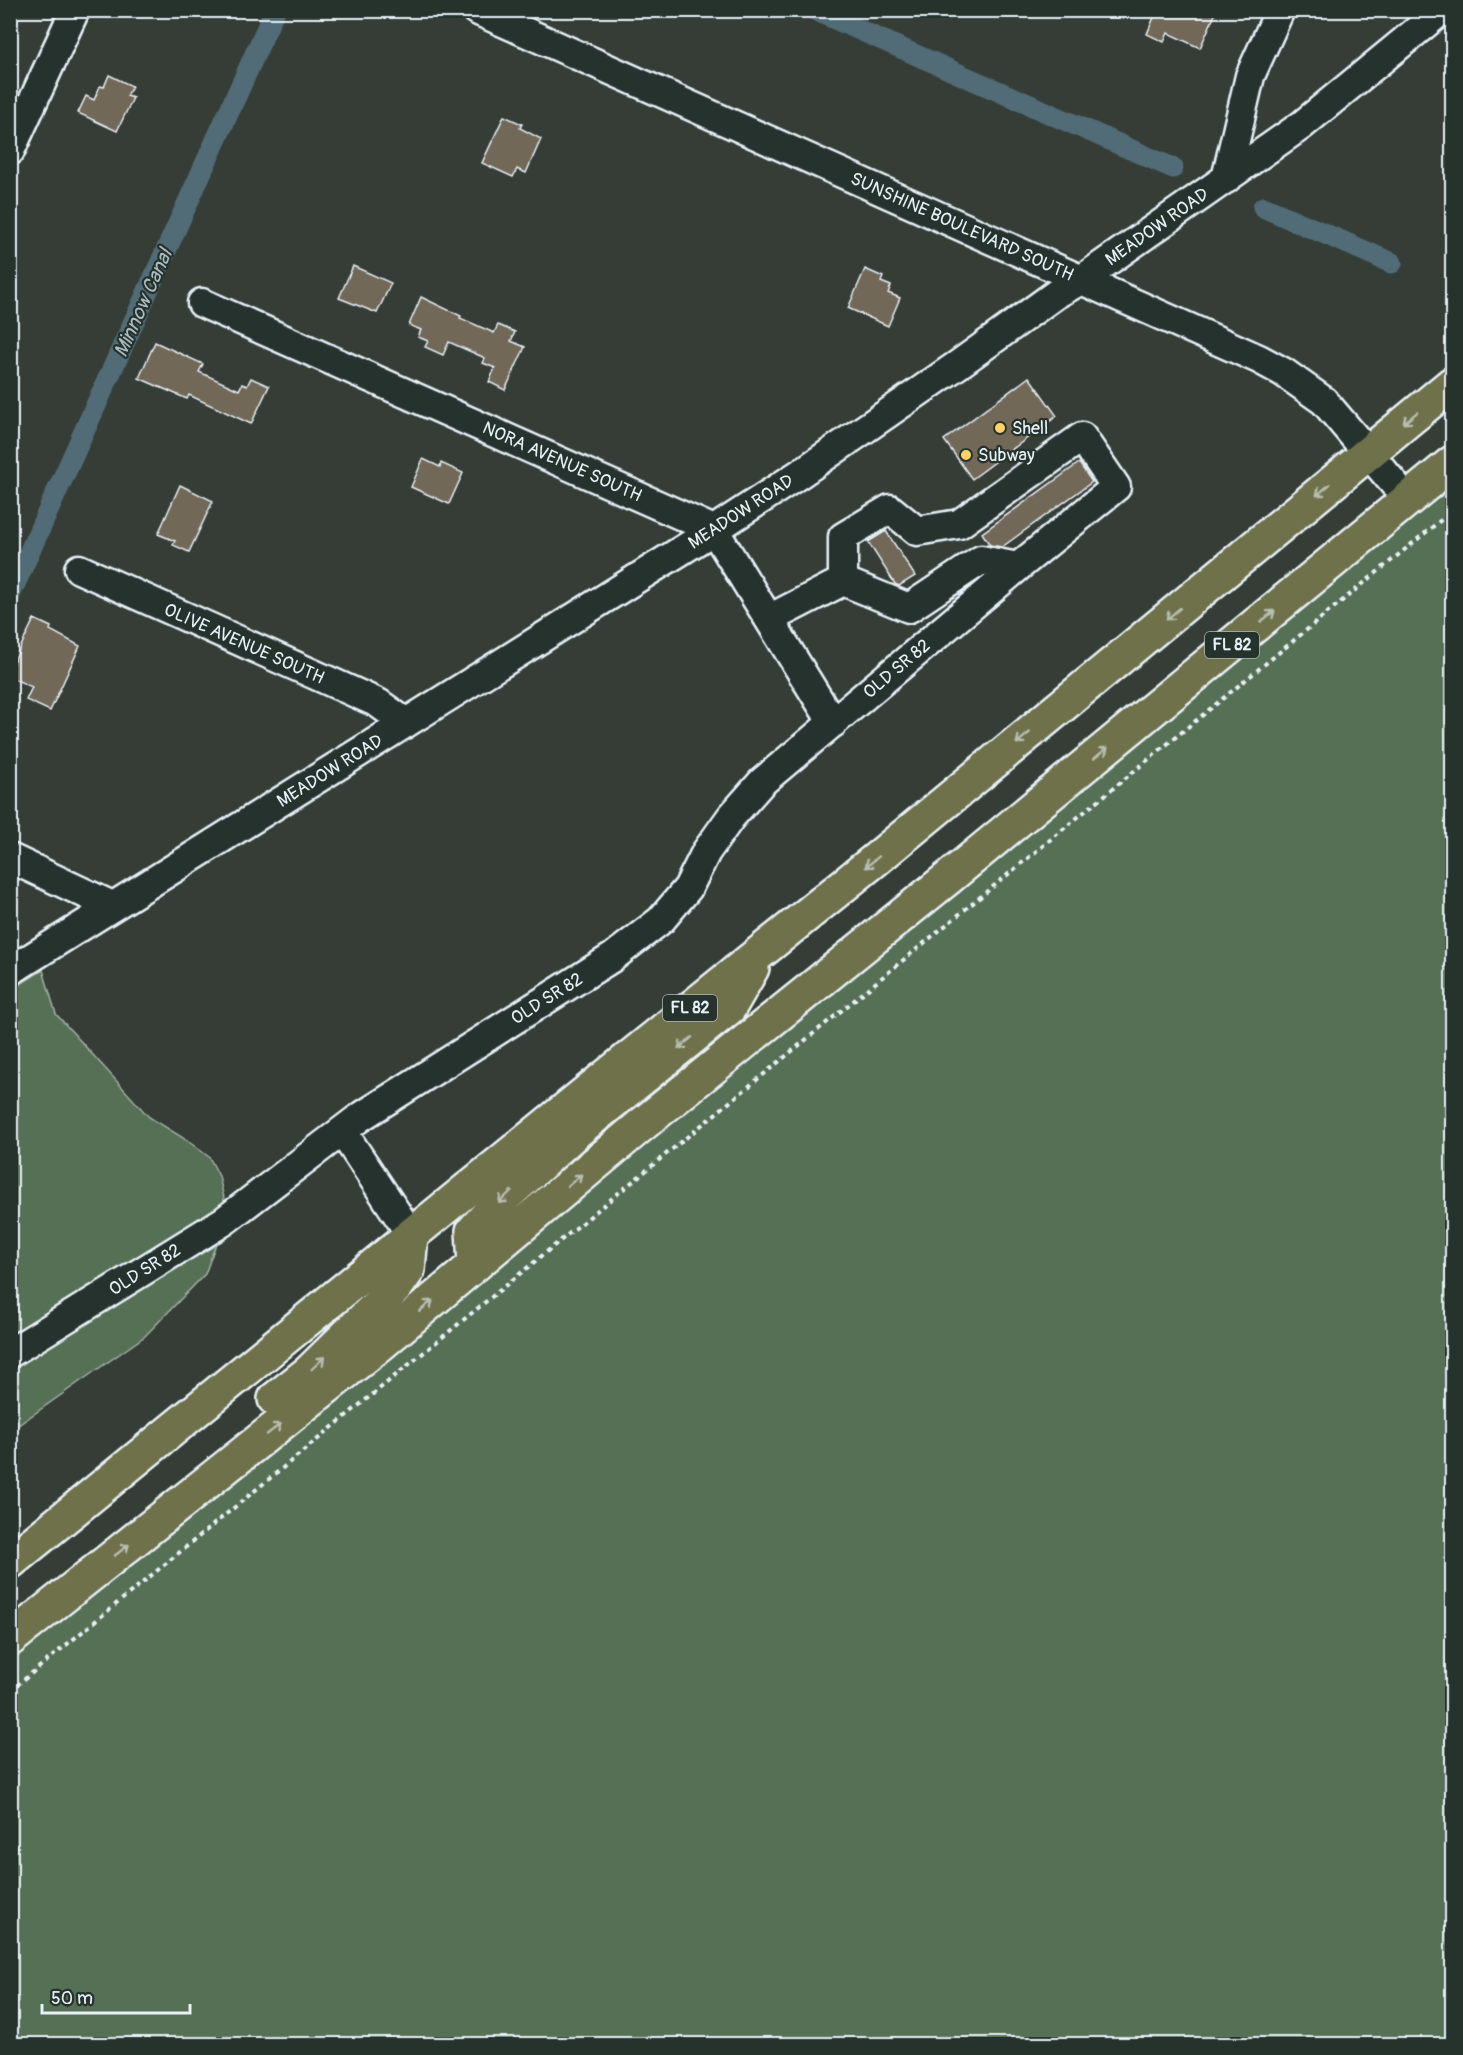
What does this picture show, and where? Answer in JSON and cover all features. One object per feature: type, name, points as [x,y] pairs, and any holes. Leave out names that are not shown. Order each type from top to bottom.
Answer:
[{"type":"highway","name":"FL 82","points":[[10,1562],[875,860],[1452,384]]},
{"type":"highway","name":"FL 82","points":[[10,1639],[377,1347],[639,1127],[947,879],[1452,464]]},
{"type":"highway","points":[[474,1265],[473,1231],[502,1199],[577,1131],[729,1008],[762,951]]},
{"type":"highway","points":[[61,1598],[85,1552],[308,1373],[396,1287],[408,1270],[411,1235]]},
{"type":"street","points":[[10,151],[75,10]]},
{"type":"street","name":"SUNSHINE BOULEVARD SOUTH","points":[[476,10],[1259,359],[1283,372],[1324,401],[1408,500]]},
{"type":"street","points":[[1226,178],[1250,76],[1280,10]]},
{"type":"street","name":"MEADOW ROAD","points":[[10,971],[714,530],[801,473],[1302,125],[1442,10]]},
{"type":"street","name":"NORA AVENUE SOUTH","points":[[202,303],[714,530]]},
{"type":"street","name":"OLD SR 82","points":[[10,1353],[224,1221],[369,1111],[613,957],[661,920],[688,888],[706,852],[762,782],[1116,487],[1082,437],[959,524]]},
{"type":"street","points":[[843,581],[843,537],[890,509],[918,531],[959,524],[981,560]]},
{"type":"street","points":[[714,530],[833,723]]},
{"type":"street","points":[[769,619],[843,581],[909,608],[981,560],[1018,567]]},
{"type":"street","name":"OLIVE AVENUE SOUTH","points":[[79,568],[378,704],[406,723]]},
{"type":"street","points":[[10,858],[112,906]]},
{"type":"street","points":[[342,1131],[411,1235]]},
{"type":"path","points":[[10,1691],[1452,512]]},
{"type":"green space","points":[[1452,478],[1452,2044],[11,2044],[11,1654],[486,1270]]},
{"type":"green space","points":[[43,970],[56,1014],[149,1117],[209,1157],[219,1176],[224,1198],[221,1230],[205,1274],[145,1336],[11,1430],[11,990]]},
{"type":"building","points":[[1157,10],[1217,10],[1200,48],[1168,33],[1164,42],[1147,34]]},
{"type":"building","points":[[109,75],[132,86],[127,96],[133,98],[117,131],[78,113],[86,96],[94,100],[100,86],[104,87]]},
{"type":"building","points":[[504,116],[522,124],[520,128],[541,139],[526,173],[517,169],[513,177],[482,163]]},
{"type":"building","points":[[353,266],[391,283],[377,313],[339,298]]},
{"type":"building","points":[[865,269],[883,277],[881,282],[891,286],[888,293],[900,298],[888,326],[848,308]]},
{"type":"building","points":[[421,297],[494,333],[498,325],[515,332],[511,341],[525,347],[505,390],[489,382],[495,368],[483,363],[485,358],[449,342],[443,355],[425,347],[428,341],[418,337],[421,330],[409,325]]},
{"type":"building","points":[[155,342],[203,364],[199,372],[239,390],[242,384],[247,386],[251,378],[269,386],[251,424],[189,395],[187,399],[139,378]]},
{"type":"building","name":"Shell","points":[[1029,377],[1057,416],[972,479],[944,440]]},
{"type":"building","points":[[423,459],[440,467],[441,463],[463,473],[449,504],[411,487]]},
{"type":"building","points":[[1079,463],[1092,482],[1002,547],[990,545],[982,533]]},
{"type":"building","points":[[180,485],[213,501],[189,552],[173,545],[175,541],[158,534]]},
{"type":"building","points":[[886,531],[915,576],[899,586],[895,584],[868,542]]},
{"type":"building","points":[[34,619],[80,646],[50,711],[26,700],[32,687],[10,677],[10,669]]},
{"type":"waterway","name":"Minnow Canal","points":[[10,595],[275,10]]},
{"type":"waterway","points":[[814,10],[1173,168]]},
{"type":"waterway","points":[[1263,207],[1392,263]]},
{"type":"place","name":"Shell","points":[[1000,428]]},
{"type":"place","name":"Subway","points":[[966,455]]}]
